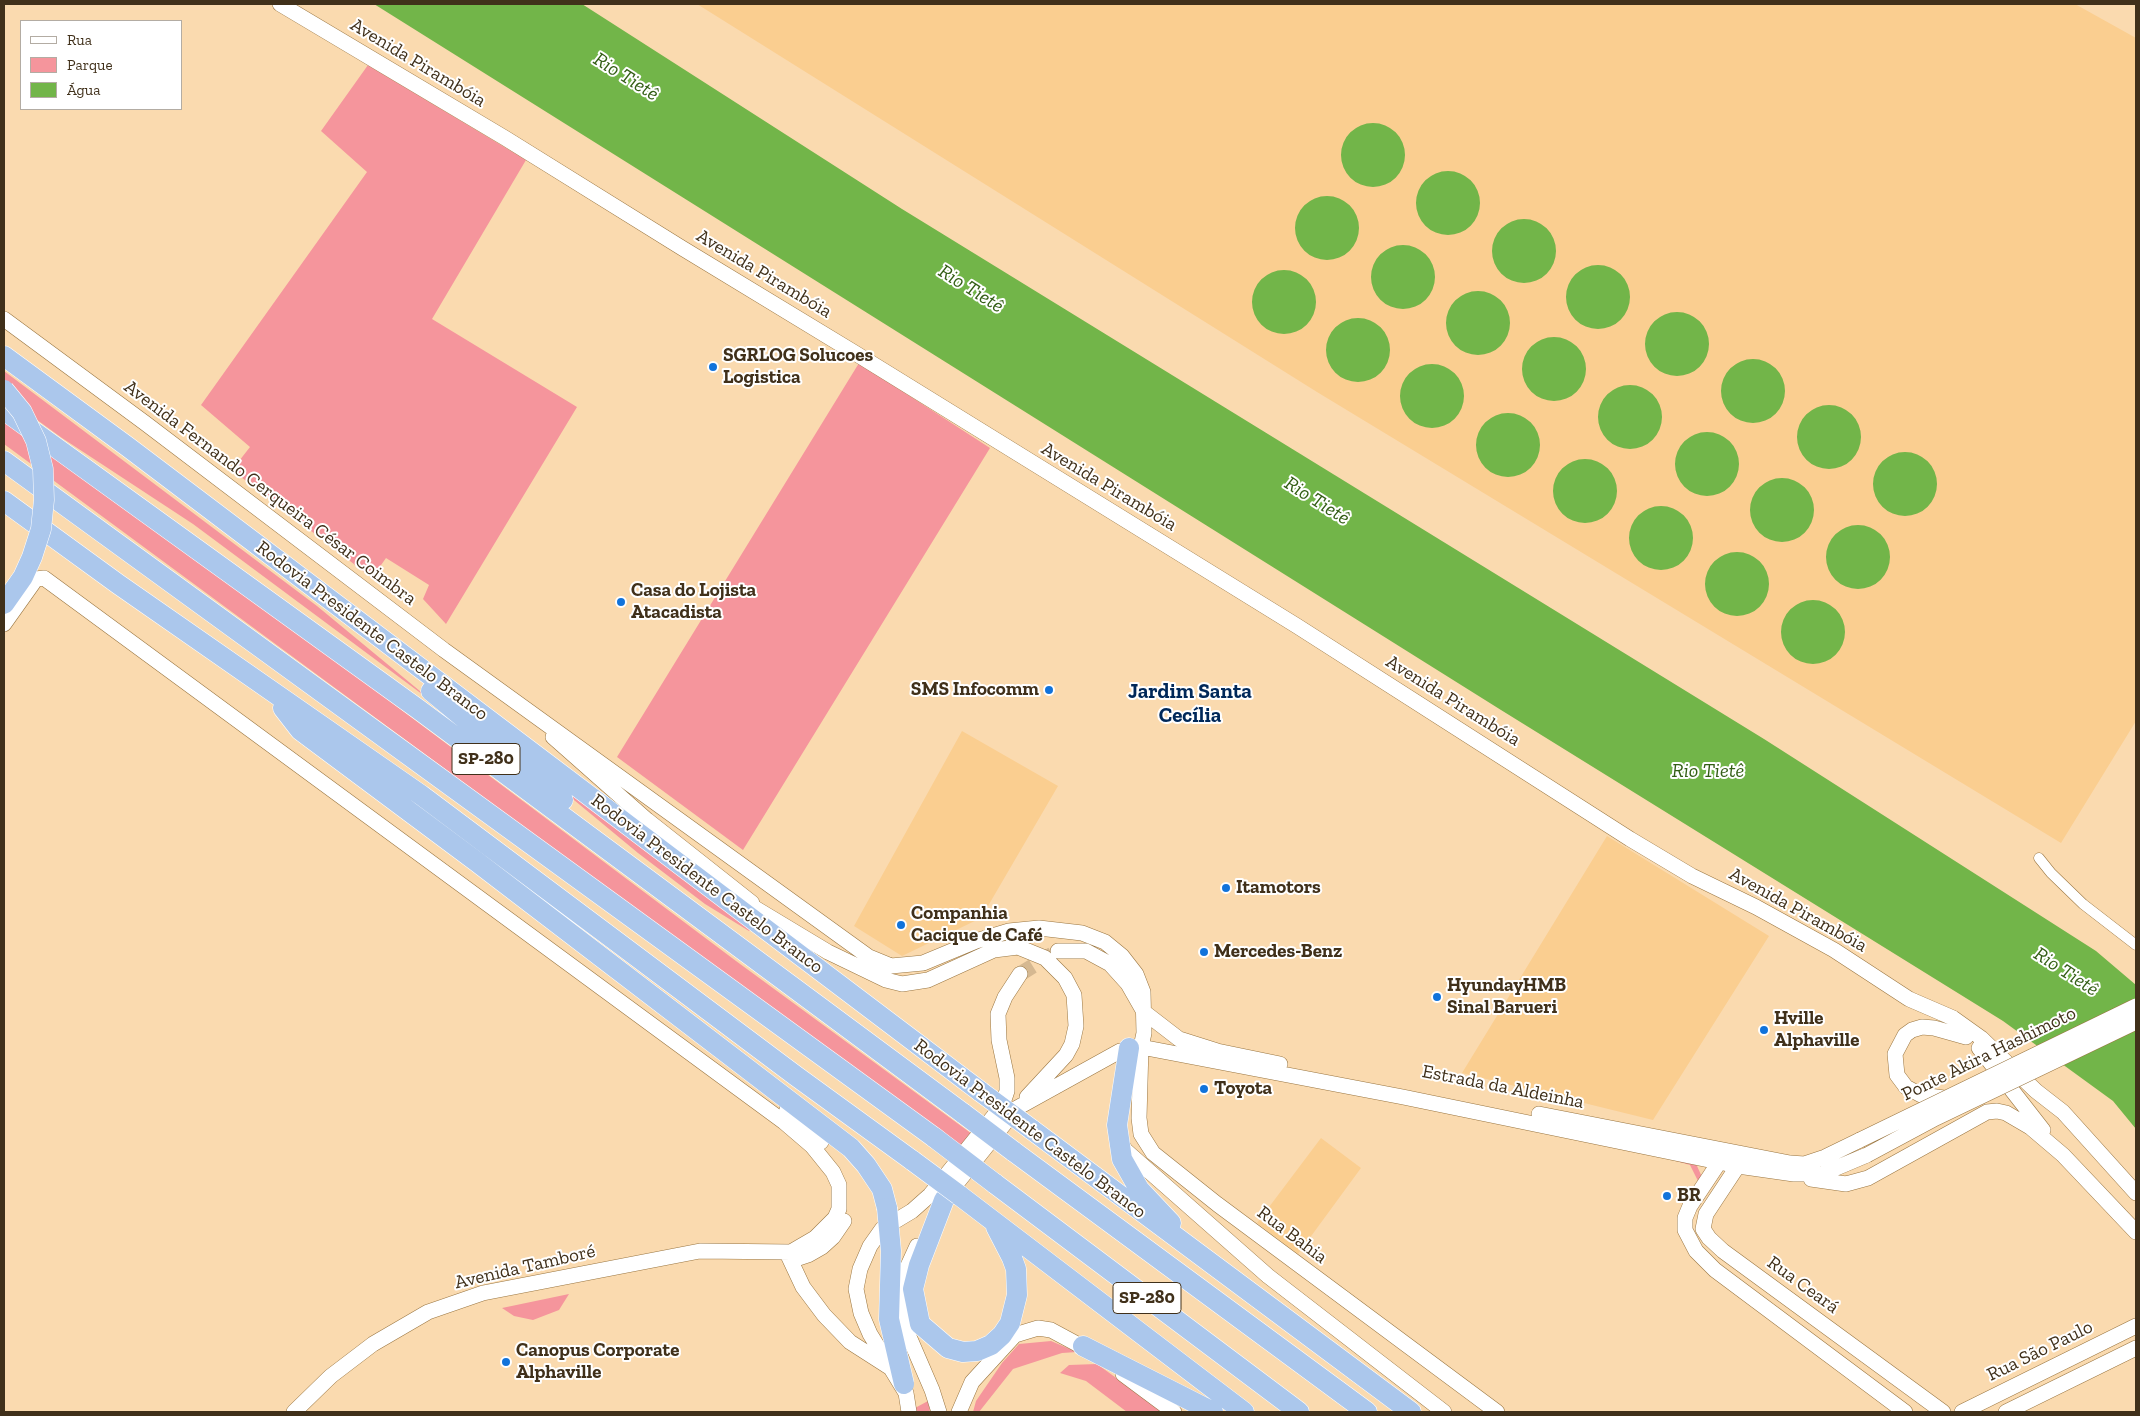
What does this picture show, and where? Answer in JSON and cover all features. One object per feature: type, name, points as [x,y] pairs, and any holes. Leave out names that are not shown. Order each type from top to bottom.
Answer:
[{"type":"highway","name":"Rodovia Presidente Castelo Branco","points":[[4,356],[128,447],[1210,1264],[1411,1412]]},
{"type":"highway","points":[[4,390],[22,412],[36,441],[43,469],[44,500],[41,529],[32,557],[23,577],[4,604]]},
{"type":"highway","name":"Rodovia Presidente Castelo Branco","points":[[4,410],[418,709],[1367,1412]]},
{"type":"highway","points":[[128,447],[193,506],[424,685],[617,846],[698,918]]},
{"type":"highway","name":"SP-280","points":[[4,461],[935,1138],[1300,1412]]},
{"type":"highway","points":[[4,501],[271,692],[421,796],[796,1076],[914,1161],[1244,1412]]},
{"type":"highway","points":[[271,692],[292,720],[312,739],[477,862],[850,1148],[866,1165],[882,1190],[887,1208],[891,1233],[889,1319],[906,1396]]},
{"type":"highway","points":[[1135,1048],[1120,1107],[1118,1138],[1122,1159],[1139,1189],[1210,1264]]},
{"type":"highway","points":[[944,1200],[919,1265],[913,1289],[920,1324],[948,1348],[963,1352],[977,1351],[991,1345],[1002,1335],[1015,1309],[1017,1295],[1016,1270],[1006,1244],[986,1215]]},
{"type":"highway","points":[[1083,1346],[1213,1412]]},
{"type":"main road","name":"Avenida Pirambóia","points":[[278,4],[287,19],[339,50],[358,51],[505,138],[1179,553],[1630,839],[1692,876],[1756,907],[1834,950],[1917,1003]]},
{"type":"main road","name":"Avenida Fernando Cerqueira César Coimbra","points":[[4,319],[145,423],[444,650],[512,698]]},
{"type":"main road","points":[[4,624],[36,579],[44,578],[736,1086],[812,1146],[833,1172],[839,1185],[839,1208],[826,1229],[789,1257]]},
{"type":"main road","points":[[512,698],[586,768],[779,924]]},
{"type":"main road","name":"Rua Bahia","points":[[512,698],[869,957],[891,966],[924,963],[976,940],[1009,931],[1039,928],[1064,929],[1082,933],[1105,942],[1122,956],[1136,974],[1143,992],[1144,1012],[1135,1048],[1138,1118],[1141,1134],[1146,1145],[1153,1153],[1232,1215],[1497,1412]]},
{"type":"main road","points":[[644,837],[779,924],[844,960],[886,980],[902,984],[928,980],[994,950],[1018,947],[1045,958],[1066,978],[1074,995],[1076,1026],[1072,1044],[1066,1055],[1017,1108],[944,1200],[919,1241],[906,1270],[902,1303],[907,1332],[932,1390],[939,1412]]},
{"type":"main road","points":[[1058,951],[1086,951],[1110,964],[1128,984],[1144,1012]]},
{"type":"main road","points":[[906,1396],[870,1334],[861,1313],[856,1289],[860,1269],[870,1246],[882,1230],[912,1211],[930,1195],[1002,1106],[1007,1091],[1007,1078],[999,1040],[998,1014],[1005,997],[1020,974]]},
{"type":"main road","points":[[1917,1003],[1966,1037],[1988,1057],[2031,1116],[2071,1163],[2136,1232]]},
{"type":"main road","points":[[1917,1003],[1941,1011],[1972,1031],[2036,1090],[2063,1112],[2136,1193]]},
{"type":"main road","name":"Ponte Akira Hashimoto","points":[[1860,1140],[2136,1006]]},
{"type":"main road","name":"Estrada da Aldeinha","points":[[1144,1012],[1179,1038],[1217,1051],[1724,1156],[1794,1174],[1822,1174],[1867,1155]]},
{"type":"main road","name":"Ponte Akira Hashimoto","points":[[1867,1155],[1936,1118],[2136,1022]]},
{"type":"main road","points":[[1944,1098],[1922,1095],[1906,1087],[1897,1075],[1895,1054],[1905,1036],[1922,1027],[1934,1028],[1966,1037]]},
{"type":"main road","points":[[1168,1052],[1179,1038]]},
{"type":"main road","points":[[1017,1108],[1135,1048]]},
{"type":"main road","name":"Estrada da Aldeinha","points":[[1135,1048],[1168,1052],[1724,1156]]},
{"type":"main road","points":[[754,1076],[824,1145],[843,1174],[850,1194],[848,1212],[842,1226],[833,1237],[815,1252],[789,1257]]},
{"type":"main road","points":[[2031,1116],[2041,1106],[2054,1108],[2093,1146]]},
{"type":"main road","points":[[1794,1174],[1821,1182],[1846,1184],[1856,1182],[1883,1170],[1987,1112],[1998,1111],[2006,1113],[2030,1127],[2071,1163]]},
{"type":"main road","points":[[1118,1138],[1125,1150],[1268,1276],[1444,1412]]},
{"type":"main road","name":"Estrada da Aldeinha","points":[[1742,1161],[1804,1164],[1825,1157],[1860,1140]]},
{"type":"main road","points":[[1724,1156],[1690,1206],[1685,1218],[1685,1230],[1689,1240],[1715,1270],[1905,1412]]},
{"type":"main road","name":"Rua Ceará","points":[[1742,1161],[1706,1214],[1704,1229],[1709,1238],[1723,1251],[1943,1412]]},
{"type":"main road","name":"Avenida Tamboré","points":[[294,1412],[331,1376],[373,1344],[410,1322],[437,1309],[493,1291],[700,1251],[789,1257]]},
{"type":"main road","points":[[789,1257],[805,1290],[824,1315],[850,1342],[891,1368]]},
{"type":"main road","points":[[1796,1330],[1809,1314]]},
{"type":"main road","name":"Rua São Paulo","points":[[1962,1412],[2136,1326]]},
{"type":"main road","points":[[959,1412],[972,1382],[1015,1335],[1038,1328],[1051,1330],[1083,1346],[1174,1412]]},
{"type":"main road","points":[[2006,1412],[2136,1348]]},
{"type":"street","points":[[2039,858],[2051,873],[2083,904],[2136,945]]},
{"type":"shaded area","points":[[697,4],[2075,4],[2136,38],[2136,721],[2061,843],[1317,392]]},
{"type":"shaded area","points":[[962,731],[1058,786],[981,918],[902,956],[854,926]]},
{"type":"shaded area","points":[[1607,836],[1769,936],[1653,1120],[1462,1073]]},
{"type":"shaded area","points":[[1321,1138],[1361,1168],[1298,1254],[1257,1223]]},
{"type":"green space","points":[[368,65],[526,160],[432,319],[577,407],[446,624],[423,599],[429,585],[386,558],[372,578],[232,470],[250,447],[201,405],[367,172],[321,131]]},
{"type":"green space","points":[[859,363],[990,448],[743,850],[617,757]]},
{"type":"green space","points":[[4,371],[317,606],[438,706],[193,524],[62,438],[4,396]]},
{"type":"green space","points":[[4,416],[303,636],[736,961],[972,1134],[962,1150],[4,444]]},
{"type":"green space","points":[[400,656],[753,927],[749,931],[705,904],[638,853]]},
{"type":"green space","points":[[1676,1161],[1692,1162],[1697,1166],[1702,1177],[1699,1183],[1690,1165]]},
{"type":"green space","points":[[569,1294],[559,1310],[533,1320],[514,1316],[502,1308]]},
{"type":"green space","points":[[1051,1341],[1077,1352],[1062,1353],[1013,1369],[979,1412],[973,1412],[976,1401],[1002,1363],[1019,1344]]},
{"type":"green space","points":[[1097,1364],[1163,1412],[1127,1412],[1086,1381],[1060,1373],[1069,1365]]},
{"type":"green space","points":[[928,1401],[930,1412],[916,1412],[915,1408]]},
{"type":"water","name":"Rio Tietê","points":[[374,4],[582,4],[902,209],[1764,739],[2096,951],[2136,985],[2136,1129],[2113,1101],[2003,1021],[1501,710]]},
{"type":"water","points":[[1373,123],[1391,129],[1399,137],[1405,155],[1399,173],[1391,181],[1373,187],[1355,181],[1347,173],[1341,155],[1347,137],[1355,129]]},
{"type":"water","points":[[1448,171],[1466,177],[1474,185],[1480,203],[1474,221],[1466,229],[1448,235],[1430,229],[1422,221],[1416,203],[1422,185],[1430,177]]},
{"type":"water","points":[[1327,196],[1345,202],[1353,210],[1359,228],[1353,246],[1345,254],[1327,260],[1309,254],[1301,246],[1295,228],[1301,210],[1309,202]]},
{"type":"water","points":[[1524,219],[1542,225],[1550,233],[1556,251],[1550,269],[1542,277],[1524,283],[1506,277],[1498,269],[1492,251],[1498,233],[1506,225]]},
{"type":"water","points":[[1403,245],[1421,251],[1429,259],[1435,277],[1429,295],[1421,303],[1403,309],[1385,303],[1377,295],[1371,277],[1377,259],[1385,251]]},
{"type":"water","points":[[1598,265],[1616,271],[1624,279],[1630,297],[1624,315],[1616,323],[1598,329],[1580,323],[1572,315],[1566,297],[1572,279],[1580,271]]},
{"type":"water","points":[[1284,270],[1302,276],[1310,284],[1316,302],[1310,320],[1302,328],[1284,334],[1266,328],[1258,320],[1252,302],[1258,284],[1266,276]]},
{"type":"water","points":[[1478,291],[1496,297],[1504,305],[1510,323],[1504,341],[1496,349],[1478,355],[1460,349],[1452,341],[1446,323],[1452,305],[1460,297]]},
{"type":"water","points":[[1677,312],[1695,318],[1703,326],[1709,344],[1703,362],[1695,370],[1677,376],[1659,370],[1651,362],[1645,344],[1651,326],[1659,318]]},
{"type":"water","points":[[1358,318],[1376,324],[1384,332],[1390,350],[1384,368],[1376,376],[1358,382],[1340,376],[1332,368],[1326,350],[1332,332],[1340,324]]},
{"type":"water","points":[[1554,337],[1572,343],[1580,351],[1586,369],[1580,387],[1572,395],[1554,401],[1536,395],[1528,387],[1522,369],[1528,351],[1536,343]]},
{"type":"water","points":[[1753,359],[1771,365],[1779,373],[1785,391],[1779,409],[1771,417],[1753,423],[1735,417],[1727,409],[1721,391],[1727,373],[1735,365]]},
{"type":"water","points":[[1432,364],[1450,370],[1458,378],[1464,396],[1458,414],[1450,422],[1432,428],[1414,422],[1406,414],[1400,396],[1406,378],[1414,370]]},
{"type":"water","points":[[1630,385],[1648,391],[1656,399],[1662,417],[1656,435],[1648,443],[1630,449],[1612,443],[1604,435],[1598,417],[1604,399],[1612,391]]},
{"type":"water","points":[[1829,405],[1847,411],[1855,419],[1861,437],[1855,455],[1847,463],[1829,469],[1811,463],[1803,455],[1797,437],[1803,419],[1811,411]]},
{"type":"water","points":[[1508,413],[1526,419],[1534,427],[1540,445],[1534,463],[1526,471],[1508,477],[1490,471],[1482,463],[1476,445],[1482,427],[1490,419]]},
{"type":"water","points":[[1707,432],[1725,438],[1733,446],[1739,464],[1733,482],[1725,490],[1707,496],[1689,490],[1681,482],[1675,464],[1681,446],[1689,438]]},
{"type":"water","points":[[1905,452],[1923,458],[1931,466],[1937,484],[1931,502],[1923,510],[1905,516],[1887,510],[1879,502],[1873,484],[1879,466],[1887,458]]},
{"type":"water","points":[[1585,459],[1603,465],[1611,473],[1617,491],[1611,509],[1603,517],[1585,523],[1567,517],[1559,509],[1553,491],[1559,473],[1567,465]]},
{"type":"water","points":[[1782,478],[1800,484],[1808,492],[1814,510],[1808,528],[1800,536],[1782,542],[1764,536],[1756,528],[1750,510],[1756,492],[1764,484]]},
{"type":"water","points":[[1661,506],[1679,512],[1687,520],[1693,538],[1687,556],[1679,564],[1661,570],[1643,564],[1635,556],[1629,538],[1635,520],[1643,512]]},
{"type":"water","points":[[1858,525],[1876,531],[1884,539],[1890,557],[1884,575],[1876,583],[1858,589],[1840,583],[1832,575],[1826,557],[1832,539],[1840,531]]},
{"type":"water","points":[[1737,552],[1755,558],[1763,566],[1769,584],[1763,602],[1755,610],[1737,616],[1719,610],[1711,602],[1705,584],[1711,566],[1719,558]]},
{"type":"water","points":[[1813,600],[1831,606],[1839,614],[1845,632],[1839,650],[1831,658],[1813,664],[1795,658],[1787,650],[1781,632],[1787,614],[1795,606]]},
{"type":"tunnel","points":[[1020,974],[1054,953]]},
{"type":"place","name":"SGRLOG Solucoes Logistica","points":[[713,367]]},
{"type":"place","name":"Casa do Lojista Atacadista","points":[[621,602]]},
{"type":"place","name":"SMS Infocomm","points":[[1049,690]]},
{"type":"place","name":"Itamotors","points":[[1226,888]]},
{"type":"place","name":"Companhia Cacique de Café","points":[[901,925]]},
{"type":"place","name":"Mercedes-Benz","points":[[1204,952]]},
{"type":"place","name":"HyundayHMB Sinal Barueri","points":[[1437,997]]},
{"type":"place","name":"Hville Alphaville","points":[[1764,1030]]},
{"type":"place","name":"Toyota","points":[[1204,1089]]},
{"type":"place","name":"BR","points":[[1667,1196]]},
{"type":"place","name":"Canopus Corporate Alphaville","points":[[506,1362]]},
{"type":"district","name":"Jardim Santa Cecília","points":[[1190,704]]}]
